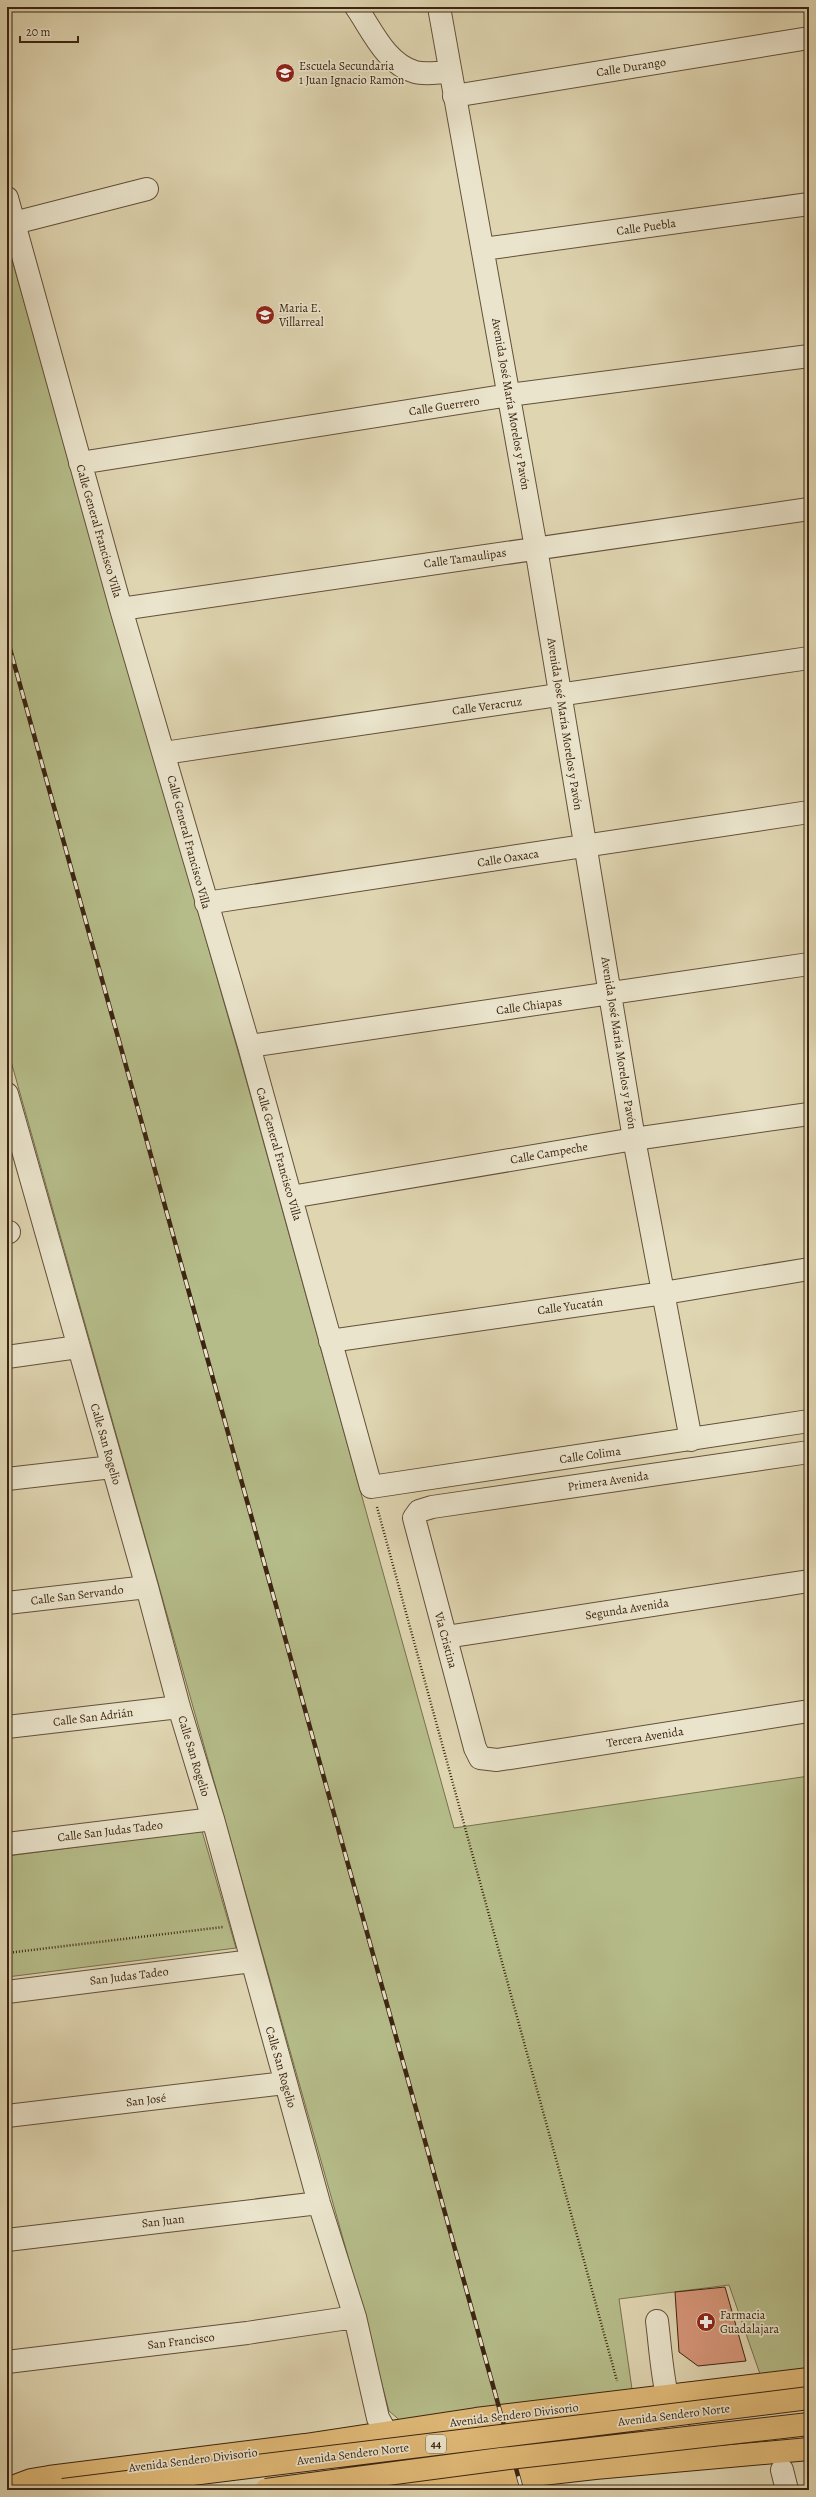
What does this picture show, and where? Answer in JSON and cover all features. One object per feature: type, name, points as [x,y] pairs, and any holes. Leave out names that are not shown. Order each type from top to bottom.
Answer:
[{"type":"main road","name":"Avenida Sendero Divisorio","points":[[7,2489],[31,2480],[49,2477],[305,2445],[383,2426],[476,2419],[809,2379]]},
{"type":"main road","name":"Avenida Sendero Norte","points":[[63,2490],[809,2398]]},
{"type":"main road","name":"Avenida Sendero Norte","points":[[266,2490],[501,2459],[809,2424]]},
{"type":"main road","points":[[305,2445],[320,2451],[325,2459],[328,2474],[323,2490]]},
{"type":"main road","points":[[404,2490],[708,2458],[809,2449]]},
{"type":"main road","name":"44","points":[[58,2490],[63,2490]]},
{"type":"street","points":[[356,7],[392,60],[402,66],[426,73],[450,72]]},
{"type":"street","name":"Avenida José María Morelos y Pavón","points":[[439,7],[536,548],[559,695],[611,994],[634,1139],[691,1440]]},
{"type":"street","name":"Calle Durango","points":[[454,96],[809,38]]},
{"type":"street","points":[[14,223],[147,189]]},
{"type":"street","name":"Calle General Francisco Villa","points":[[7,198],[121,609],[249,1046],[330,1341],[372,1487]]},
{"type":"street","name":"Calle Puebla","points":[[483,249],[809,204]]},
{"type":"street","name":"Calle Guerrero","points":[[80,463],[509,395],[809,356]]},
{"type":"street","name":"Calle Tamaulipas","points":[[121,609],[809,509]]},
{"type":"street","name":"Calle Veracruz","points":[[164,753],[809,658]]},
{"type":"street","name":"Calle Oaxaca","points":[[206,903],[809,812]]},
{"type":"street","name":"Calle Chiapas","points":[[249,1046],[809,964]]},
{"type":"street","name":"Calle San Rogelio","points":[[7,1094],[147,1587],[179,1707],[214,1819],[286,2084],[355,2317],[383,2426]]},
{"type":"street","name":"Calle Campeche","points":[[291,1197],[634,1139],[809,1114]]},
{"type":"street","name":"Calle Yucatán","points":[[330,1341],[664,1293],[809,1269]]},
{"type":"street","points":[[7,1357],[78,1347]]},
{"type":"street","name":"Calle Colima","points":[[372,1487],[809,1421]]},
{"type":"street","name":"Primera Avenida","points":[[414,1522],[417,1513],[432,1507],[809,1452]]},
{"type":"street","points":[[7,1479],[112,1467]]},
{"type":"street","name":"Vía Cristina","points":[[414,1522],[475,1748],[480,1758]]},
{"type":"street","name":"Segunda Avenida","points":[[446,1637],[809,1581]]},
{"type":"street","name":"Calle San Servando","points":[[7,1603],[147,1587]]},
{"type":"street","name":"Calle San Adrián","points":[[7,1727],[179,1707]]},
{"type":"street","name":"Tercera Avenida","points":[[480,1758],[497,1760],[809,1711]]},
{"type":"street","name":"Calle San Judas Tadeo","points":[[7,1844],[214,1819]]},
{"type":"street","name":"San Judas Tadeo","points":[[7,1992],[252,1961]]},
{"type":"street","name":"San José","points":[[7,2116],[286,2084]]},
{"type":"street","name":"San Juan","points":[[7,2240],[320,2203]]},
{"type":"street","name":"San Francisco","points":[[7,2362],[247,2333],[355,2317]]},
{"type":"street","points":[[657,2320],[668,2396],[674,2420],[683,2440],[695,2451],[708,2458]]},
{"type":"street","points":[[383,2426],[432,2488]]},
{"type":"path","points":[[372,1487],[623,2401]]},
{"type":"path","points":[[7,1953],[229,1926]]},
{"type":"green space","points":[[7,242],[249,1090],[454,1828],[809,1776],[809,2368],[760,2374],[729,2285],[619,2299],[632,2389],[403,2423],[389,2411],[349,2260],[7,1047]]},
{"type":"green space","points":[[202,1831],[236,1948],[7,1977],[7,1856]]},
{"type":"building","name":"Farmacia Guadalajara","points":[[725,2287],[746,2361],[698,2366],[679,2352],[675,2292]]},
{"type":"railway","points":[[7,638],[522,2490]]},
{"type":"place","name":"Escuela Secundaria 1 Juan Ignacio Ramon","points":[[285,73]]},
{"type":"place","name":"Maria E. Villarreal","points":[[265,315]]},
{"type":"place","name":"Farmacia Guadalajara","points":[[706,2322]]}]
